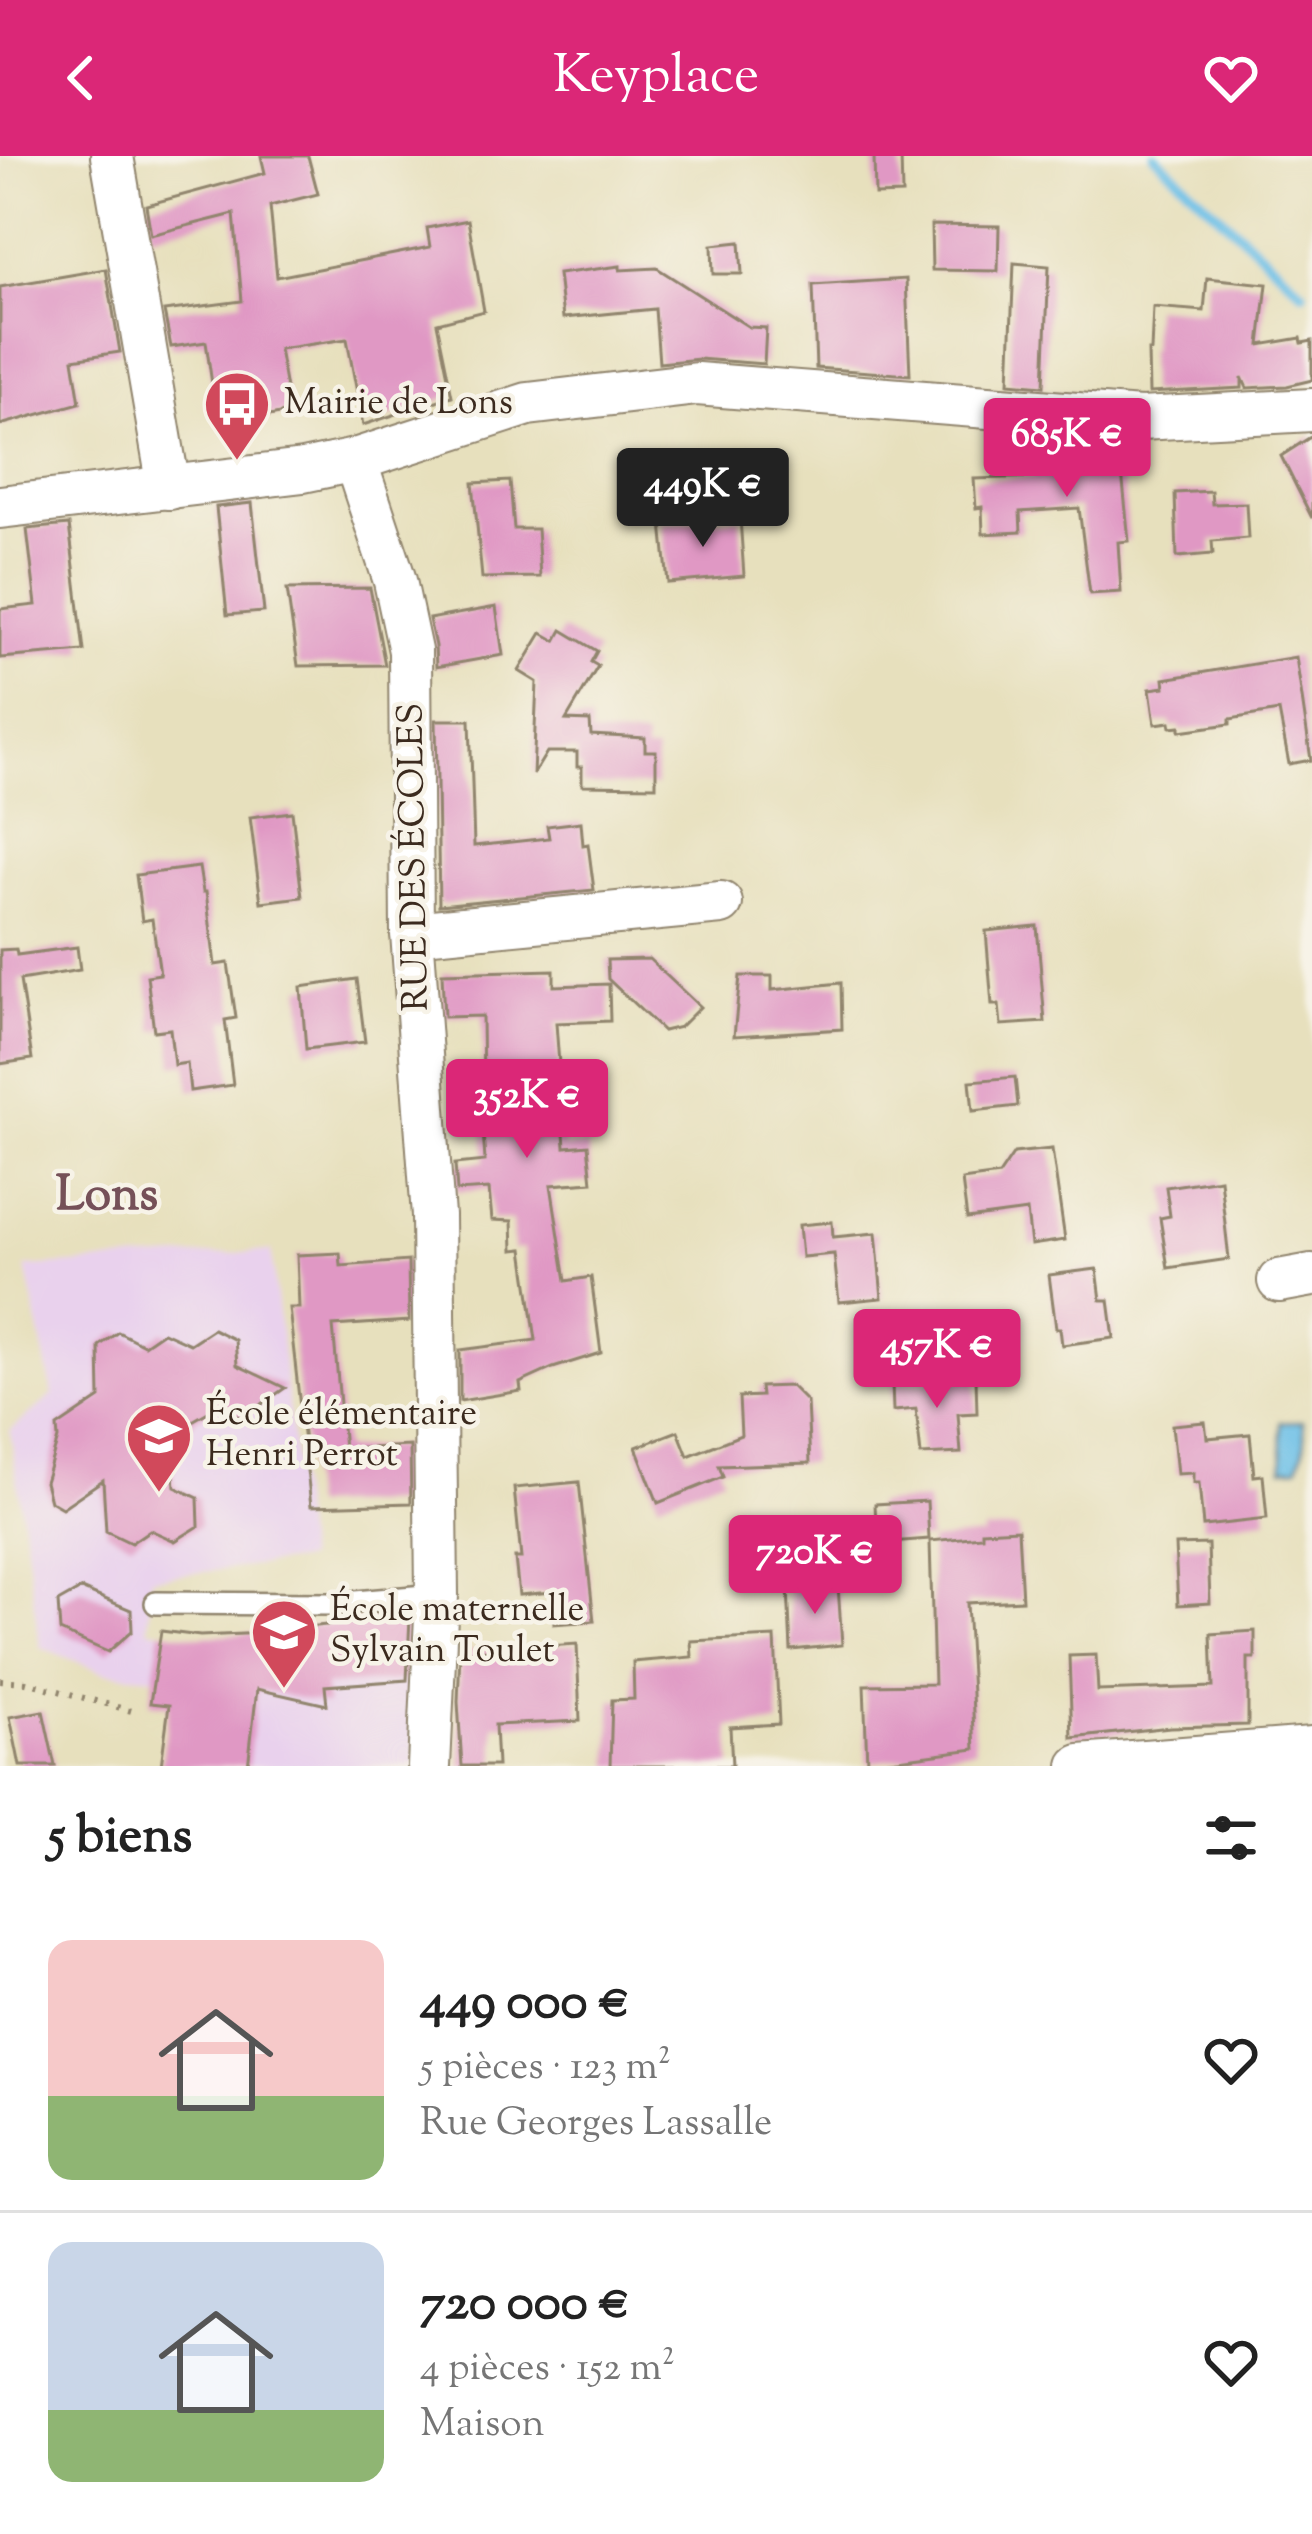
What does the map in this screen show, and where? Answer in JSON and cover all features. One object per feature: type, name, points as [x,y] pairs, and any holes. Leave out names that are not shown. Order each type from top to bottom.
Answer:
[{"type":"street","points":[[112,156],[170,488]]},
{"type":"street","points":[[0,507],[303,471],[356,460],[529,404],[697,384],[1140,419],[1312,410]]},
{"type":"street","name":"RUE DES ÉCOLES","points":[[356,460],[395,581],[410,651],[412,933],[433,1216],[436,1595],[429,1766]]},
{"type":"street","points":[[412,933],[721,903]]},
{"type":"street","points":[[1080,1766],[1312,1748]]},
{"type":"lane","points":[[157,1604],[332,1604],[436,1595]]},
{"type":"path","points":[[0,1680],[26,1682],[139,1713]]},
{"type":"shaded area","name":"École élémentaire Henri Perrot","points":[[271,1251],[306,1560],[151,1578],[148,1629],[200,1636],[263,1633],[414,1614],[415,1766],[194,1766],[201,1711],[150,1703],[154,1677],[106,1673],[40,1647],[10,1431],[53,1395],[26,1267]]},
{"type":"water","points":[[1303,1421],[1305,1445],[1298,1467],[1283,1468],[1281,1422]]},
{"type":"building","points":[[261,156],[308,156],[318,194],[270,206],[277,277],[430,247],[427,228],[468,220],[484,311],[437,323],[452,396],[363,425],[347,339],[279,349],[290,412],[218,426],[206,342],[171,347],[164,311],[242,301],[234,214],[151,235],[146,205],[265,173]]},
{"type":"building","points":[[874,156],[901,156],[902,194],[875,195]]},
{"type":"building","points":[[931,225],[999,226],[998,271],[932,270]]},
{"type":"building","points":[[740,242],[742,274],[713,274],[712,245]]},
{"type":"building","points":[[1014,263],[1049,266],[1044,386],[1009,383]]},
{"type":"building","points":[[620,266],[620,270],[657,268],[749,327],[766,328],[764,364],[699,359],[659,363],[655,309],[563,318],[558,274]]},
{"type":"building","points":[[106,269],[120,352],[73,359],[80,403],[0,425],[0,287]]},
{"type":"building","points":[[1207,278],[1267,284],[1260,345],[1301,338],[1302,343],[1312,341],[1312,380],[1247,388],[1242,377],[1242,388],[1149,393],[1153,307],[1204,311]]},
{"type":"building","points":[[906,279],[910,375],[816,368],[813,285]]},
{"type":"building","points":[[1031,436],[1119,443],[1129,541],[1118,542],[1121,592],[1090,594],[1079,508],[1020,512],[1021,532],[983,534],[974,479],[1035,477]]},
{"type":"building","points":[[1312,436],[1312,518],[1281,456]]},
{"type":"building","points":[[510,481],[514,529],[537,529],[540,577],[482,578],[473,483]]},
{"type":"building","points":[[1211,491],[1212,504],[1246,503],[1248,538],[1212,541],[1213,554],[1177,557],[1175,493]]},
{"type":"building","points":[[252,503],[264,612],[227,615],[216,507]]},
{"type":"building","points":[[740,518],[744,576],[668,583],[662,523]]},
{"type":"building","points":[[69,525],[84,651],[0,658],[0,609],[36,605],[27,529]]},
{"type":"building","points":[[370,588],[385,665],[298,666],[287,589]]},
{"type":"building","points":[[496,607],[503,655],[436,667],[429,619]]},
{"type":"building","points":[[562,630],[597,651],[591,662],[598,666],[566,720],[590,721],[591,735],[645,738],[645,751],[656,751],[656,786],[582,785],[577,752],[547,752],[533,775],[537,682],[519,671],[542,633],[556,641]]},
{"type":"building","points":[[1296,657],[1311,760],[1289,764],[1279,711],[1180,731],[1180,726],[1171,727],[1170,722],[1155,724],[1150,689],[1165,687],[1164,679]]},
{"type":"building","points":[[436,720],[470,720],[474,846],[549,838],[547,826],[581,822],[594,890],[439,905]]},
{"type":"building","points":[[292,812],[302,897],[261,902],[250,817]]},
{"type":"building","points":[[199,867],[215,965],[228,963],[236,1018],[225,1020],[233,1085],[190,1091],[187,1063],[174,1065],[170,1029],[154,1031],[147,976],[160,974],[152,919],[142,921],[136,875]]},
{"type":"building","points":[[1037,926],[1045,1022],[1001,1025],[999,1005],[992,1005],[986,931]]},
{"type":"building","points":[[77,947],[80,970],[20,980],[32,1059],[0,1064],[0,950],[16,949],[17,955]]},
{"type":"building","points":[[649,959],[700,1007],[680,1027],[663,1031],[608,979],[607,960]]},
{"type":"building","points":[[554,970],[554,986],[609,984],[610,1021],[556,1023],[565,1147],[588,1145],[592,1182],[551,1185],[566,1281],[591,1277],[601,1353],[520,1383],[521,1391],[460,1401],[460,1350],[536,1340],[523,1249],[513,1250],[512,1221],[492,1220],[489,1189],[457,1191],[455,1164],[485,1161],[482,1016],[444,1017],[442,973]]},
{"type":"building","points":[[740,976],[772,976],[772,990],[841,983],[842,1029],[734,1036]]},
{"type":"building","points":[[357,979],[365,1042],[306,1049],[301,987]]},
{"type":"building","points":[[1015,1077],[1018,1106],[973,1111],[970,1081]]},
{"type":"building","points":[[1052,1149],[1065,1240],[1031,1245],[1027,1211],[967,1219],[962,1180],[999,1175],[1014,1153]]},
{"type":"building","points":[[1220,1179],[1229,1259],[1168,1268],[1160,1218],[1170,1216],[1166,1187]]},
{"type":"building","points":[[832,1222],[833,1237],[876,1233],[882,1298],[839,1302],[834,1254],[802,1257],[799,1225]]},
{"type":"building","points":[[340,1253],[341,1266],[408,1261],[409,1321],[333,1326],[344,1449],[410,1446],[411,1503],[311,1506],[289,1308],[299,1308],[297,1255]]},
{"type":"building","points":[[1097,1269],[1101,1300],[1109,1300],[1114,1338],[1062,1345],[1049,1275]]},
{"type":"building","points":[[213,1329],[235,1340],[237,1365],[285,1388],[242,1418],[217,1407],[194,1420],[173,1463],[175,1487],[198,1498],[199,1526],[175,1541],[150,1530],[131,1543],[106,1531],[103,1480],[62,1508],[50,1501],[45,1482],[57,1427],[100,1398],[99,1346],[118,1332],[144,1345],[163,1332],[190,1344]]},
{"type":"building","points":[[976,1378],[977,1413],[958,1414],[961,1453],[921,1455],[916,1409],[893,1411],[892,1383]]},
{"type":"building","points":[[791,1386],[807,1402],[810,1463],[719,1466],[723,1477],[658,1503],[636,1447],[678,1431],[688,1456],[741,1435],[739,1397],[761,1396],[760,1387]]},
{"type":"building","points":[[1205,1422],[1207,1438],[1250,1434],[1254,1476],[1263,1475],[1267,1519],[1203,1526],[1199,1483],[1193,1483],[1193,1473],[1177,1474],[1172,1425]]},
{"type":"building","points":[[579,1482],[594,1621],[554,1624],[552,1592],[519,1595],[515,1558],[521,1558],[514,1488]]},
{"type":"building","points":[[927,1501],[929,1539],[877,1543],[875,1504]]},
{"type":"building","points":[[1018,1529],[1022,1600],[967,1603],[975,1749],[867,1763],[864,1685],[934,1684],[930,1541]]},
{"type":"building","points":[[1208,1544],[1210,1603],[1178,1605],[1175,1545]]},
{"type":"building","points":[[838,1586],[842,1645],[791,1650],[788,1588]]},
{"type":"building","points":[[81,1589],[131,1610],[132,1631],[108,1652],[60,1631],[58,1602]]},
{"type":"building","name":"École maternelle Sylvain Toulet","points":[[410,1617],[407,1680],[325,1686],[327,1705],[257,1689],[248,1766],[161,1766],[169,1705],[150,1703],[161,1631],[200,1636],[264,1633]]},
{"type":"building","points":[[1255,1631],[1255,1658],[1248,1658],[1248,1725],[1170,1727],[1072,1738],[1069,1656],[1096,1655],[1098,1691],[1213,1687],[1211,1634]]},
{"type":"building","points":[[775,1637],[779,1724],[730,1727],[732,1766],[610,1766],[612,1700],[634,1699],[633,1662],[692,1657],[691,1641]]},
{"type":"building","points":[[577,1644],[580,1721],[495,1725],[497,1766],[462,1766],[460,1652]]},
{"type":"building","points":[[43,1711],[55,1766],[20,1766],[10,1717]]},
{"type":"waterway","points":[[1155,156],[1303,292]]},
{"type":"place","name":"Mairie de Lons","points":[[237,463]]},
{"type":"place","name":"École élémentaire Henri Perrot","points":[[159,1495]]},
{"type":"place","name":"École maternelle Sylvain Toulet","points":[[284,1691]]},
{"type":"district","name":"Lons","points":[[107,1197]]}]
